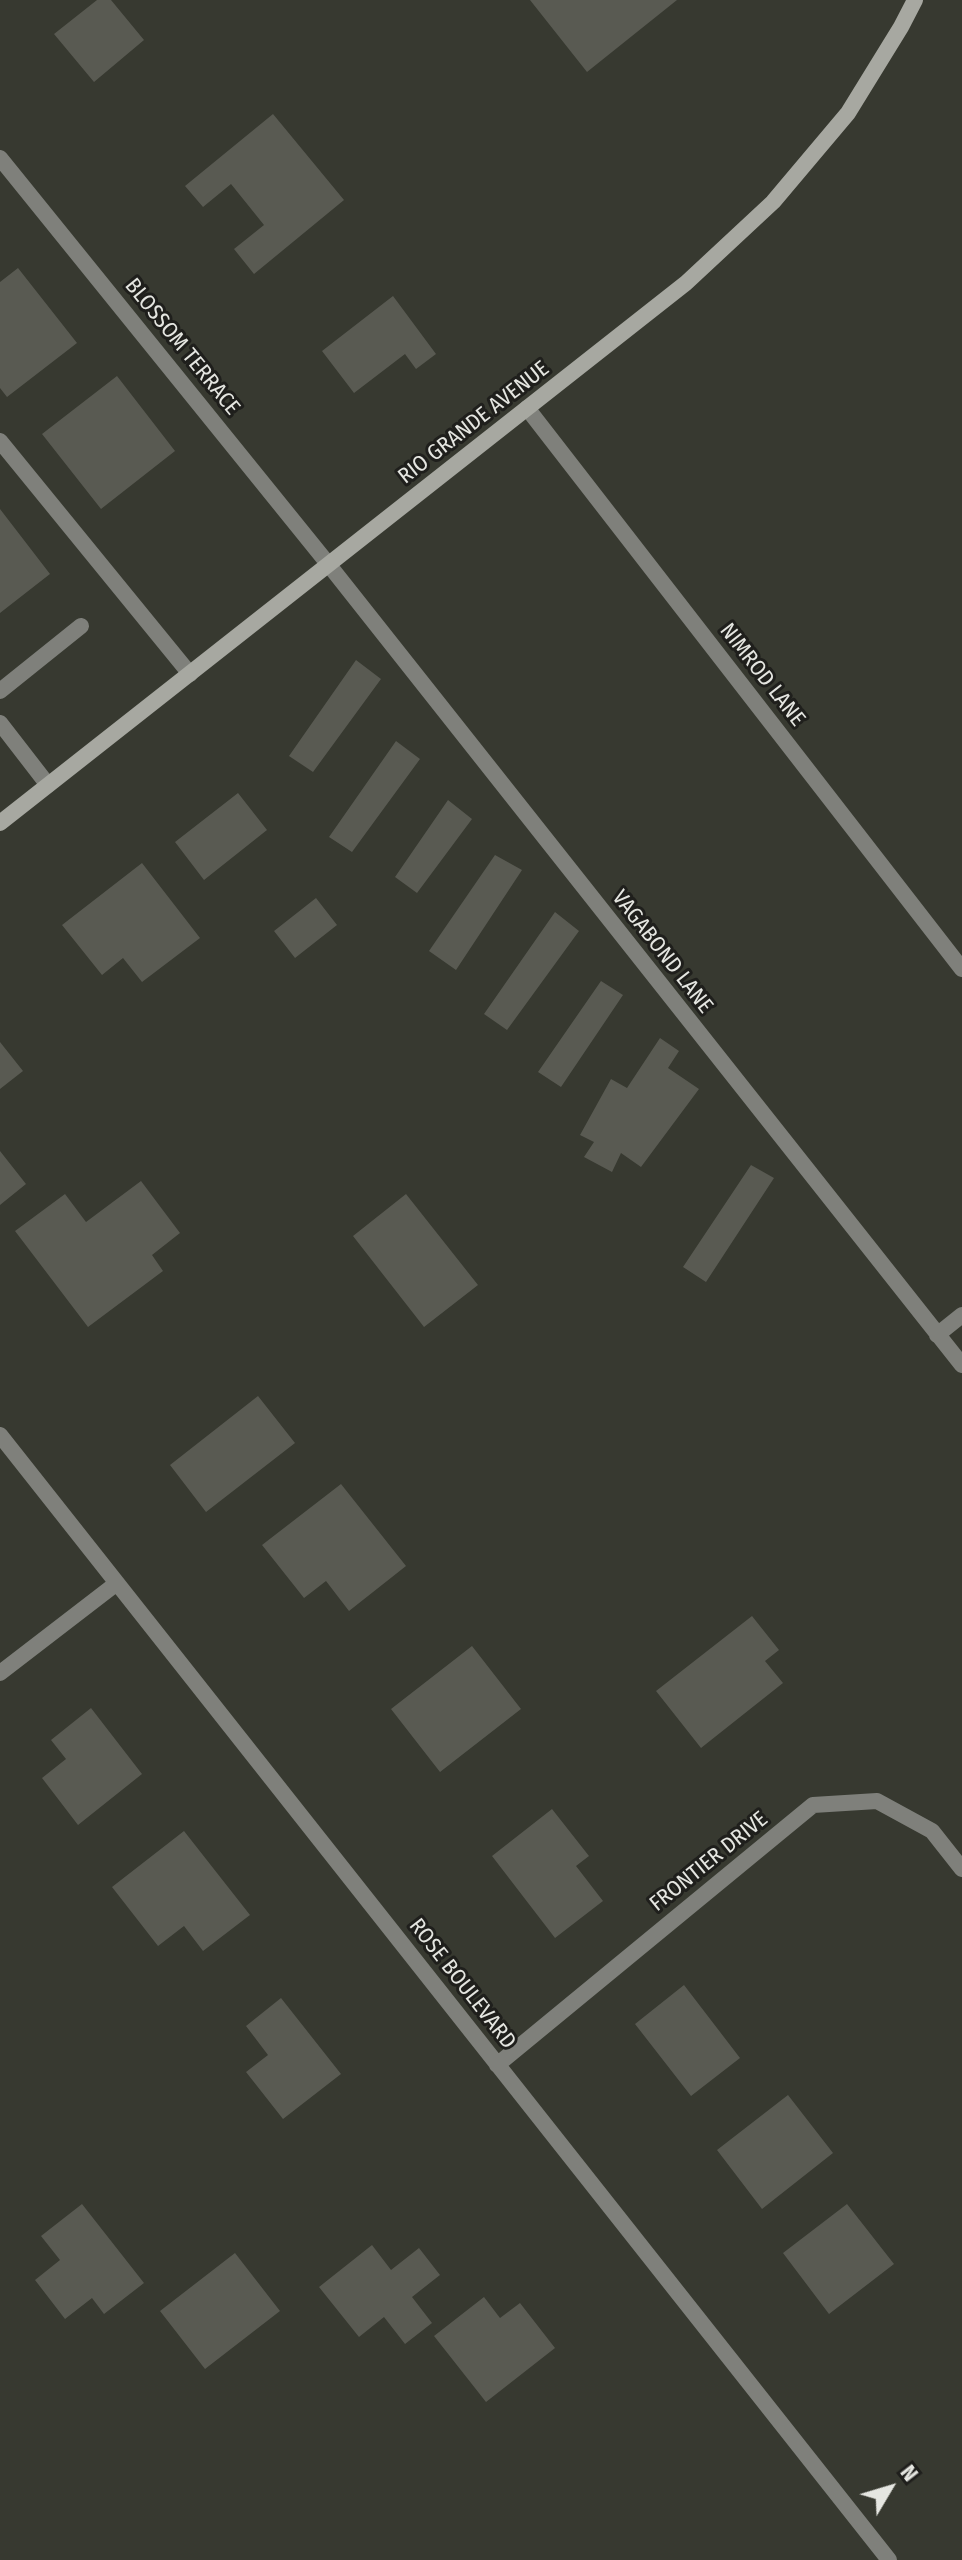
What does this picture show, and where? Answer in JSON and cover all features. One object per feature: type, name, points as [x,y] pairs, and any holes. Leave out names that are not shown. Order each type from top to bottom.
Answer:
[{"type":"street","name":"RIO GRANDE AVENUE","points":[[0,823],[686,283],[773,202],[848,113],[915,0]]},
{"type":"street","name":"BLOSSOM TERRACE","points":[[0,158],[329,565]]},
{"type":"street","name":"NIMROD LANE","points":[[527,408],[962,969]]},
{"type":"street","points":[[0,441],[190,674]]},
{"type":"street","name":"VAGABOND LANE","points":[[329,565],[962,1365]]},
{"type":"street","points":[[0,691],[81,626]]},
{"type":"street","points":[[0,723],[48,785]]},
{"type":"street","points":[[937,1335],[962,1315]]},
{"type":"street","name":"ROSE BOULEVARD","points":[[0,1435],[889,2560]]},
{"type":"street","points":[[0,1673],[117,1583]]},
{"type":"street","name":"FRONTIER DRIVE","points":[[497,2065],[813,1805],[877,1801],[932,1831],[962,1869]]},
{"type":"building","points":[[97,0],[111,0],[144,40],[94,82],[54,34]]},
{"type":"building","points":[[530,0],[677,0],[587,72]]},
{"type":"building","points":[[273,114],[344,200],[254,274],[234,249],[264,225],[231,184],[203,207],[185,186]]},
{"type":"building","points":[[18,268],[77,343],[7,397],[0,388],[0,282]]},
{"type":"building","points":[[393,296],[436,354],[416,369],[405,354],[354,393],[322,351]]},
{"type":"building","points":[[117,376],[175,451],[101,509],[42,434]]},
{"type":"building","points":[[0,509],[50,574],[0,613]]},
{"type":"building","points":[[356,660],[381,679],[313,772],[289,756]]},
{"type":"building","points":[[396,741],[420,759],[352,852],[329,837]]},
{"type":"building","points":[[238,793],[267,830],[204,880],[175,842]]},
{"type":"building","points":[[448,800],[472,819],[417,893],[395,877]]},
{"type":"building","points":[[495,855],[522,870],[456,970],[429,951]]},
{"type":"building","points":[[142,863],[200,938],[142,982],[123,958],[102,975],[62,925]]},
{"type":"building","points":[[316,898],[337,925],[295,958],[274,931]]},
{"type":"building","points":[[555,912],[579,931],[507,1030],[484,1014]]},
{"type":"building","points":[[601,981],[623,995],[561,1087],[538,1072]]},
{"type":"building","points":[[660,1038],[679,1051],[668,1068],[699,1089],[641,1167],[621,1153],[612,1172],[584,1157],[594,1142],[580,1135],[611,1079],[627,1088]]},
{"type":"building","points":[[0,1042],[23,1071],[0,1089]]},
{"type":"building","points":[[0,1151],[26,1184],[0,1205]]},
{"type":"building","points":[[751,1165],[774,1178],[706,1282],[683,1267]]},
{"type":"building","points":[[141,1181],[180,1233],[152,1255],[163,1271],[88,1327],[15,1231],[65,1194],[86,1222]]},
{"type":"building","points":[[406,1194],[478,1285],[424,1327],[353,1236]]},
{"type":"building","points":[[258,1396],[295,1443],[206,1512],[170,1465]]},
{"type":"building","points":[[341,1484],[406,1566],[349,1611],[326,1581],[304,1598],[262,1545]]},
{"type":"building","points":[[752,1616],[779,1650],[765,1661],[783,1683],[701,1748],[656,1691]]},
{"type":"building","points":[[472,1646],[521,1709],[440,1772],[391,1709]]},
{"type":"building","points":[[91,1708],[142,1774],[78,1825],[42,1778],[66,1759],[51,1740]]},
{"type":"building","points":[[552,1809],[589,1856],[576,1866],[603,1901],[555,1938],[492,1856]]},
{"type":"building","points":[[184,1831],[250,1915],[203,1951],[184,1926],[158,1946],[112,1887]]},
{"type":"building","points":[[684,1985],[740,2058],[691,2096],[635,2024]]},
{"type":"building","points":[[281,1998],[341,2074],[283,2119],[246,2072],[268,2055],[246,2026]]},
{"type":"building","points":[[788,2095],[833,2153],[762,2209],[717,2150]]},
{"type":"building","points":[[82,2204],[144,2283],[104,2314],[92,2298],[65,2319],[35,2280],[60,2260],[41,2236]]},
{"type":"building","points":[[847,2204],[894,2264],[829,2314],[783,2253]]},
{"type":"building","points":[[372,2245],[391,2270],[419,2248],[440,2275],[412,2297],[432,2323],[405,2344],[384,2317],[359,2337],[319,2287]]},
{"type":"building","points":[[235,2253],[280,2311],[205,2369],[160,2311]]},
{"type":"building","points":[[484,2297],[500,2318],[520,2303],[555,2348],[486,2402],[434,2336]]}]
